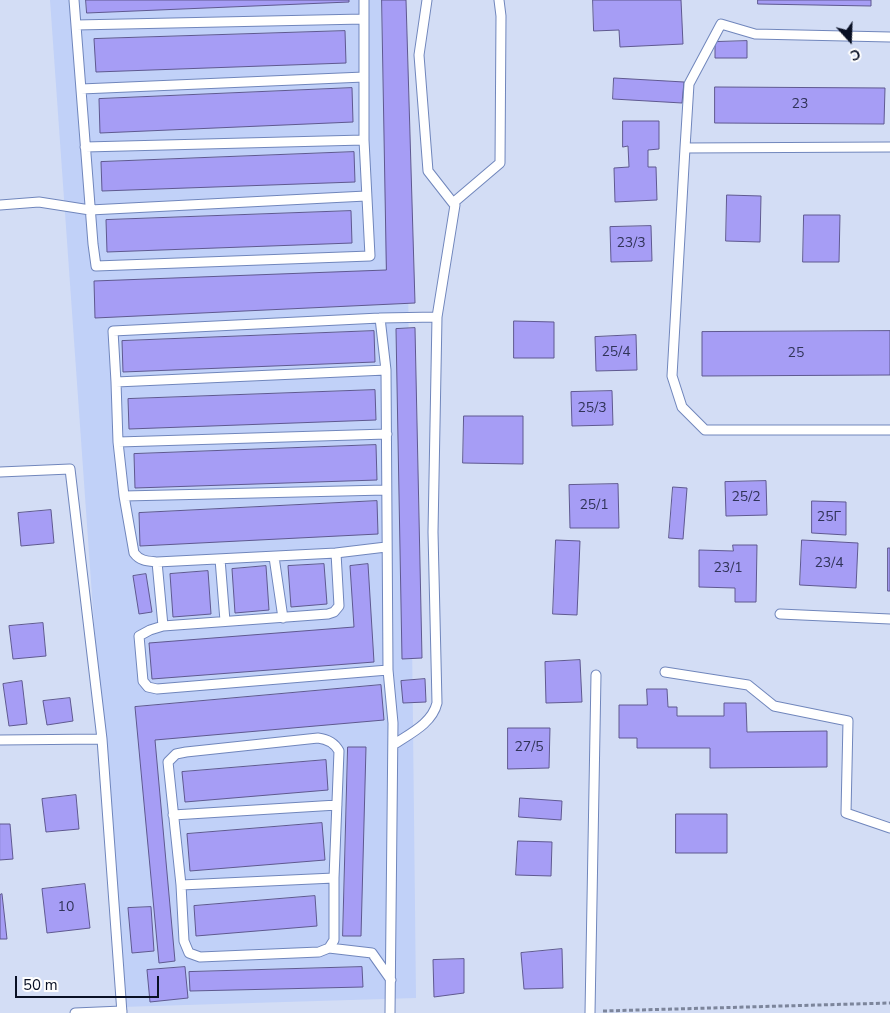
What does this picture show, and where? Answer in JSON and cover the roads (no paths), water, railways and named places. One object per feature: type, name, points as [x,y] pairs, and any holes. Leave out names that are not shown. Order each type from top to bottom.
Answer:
[{"type":"lane","points":[[74,0],[96,266],[370,256],[364,140],[364,0]]},
{"type":"lane","points":[[393,745],[427,721],[435,710],[437,703],[433,532],[437,317],[454,205],[428,171],[420,55],[427,0]]},
{"type":"lane","points":[[453,203],[500,163],[501,16],[499,0]]},
{"type":"lane","points":[[76,25],[364,19]]},
{"type":"lane","points":[[890,37],[755,34],[721,24],[689,84],[672,376],[682,407],[706,430],[890,430]]},
{"type":"lane","points":[[81,89],[364,77]]},
{"type":"lane","points":[[85,147],[364,140]]},
{"type":"lane","points":[[685,148],[890,147]]},
{"type":"lane","points":[[0,205],[39,202],[90,210],[366,196]]},
{"type":"lane","points":[[386,547],[336,553],[274,557],[157,562],[138,558],[134,553],[124,496],[118,442],[113,331],[437,317]]},
{"type":"lane","points":[[380,318],[386,370],[388,670],[393,723],[390,1013]]},
{"type":"lane","points":[[116,382],[386,370]]},
{"type":"lane","points":[[118,442],[387,434]]},
{"type":"lane","points":[[0,472],[70,469],[102,738],[122,1012],[75,1013]]},
{"type":"lane","points":[[124,496],[386,490]]},
{"type":"lane","points":[[336,553],[339,606],[334,612],[283,618],[163,626],[150,630],[139,636],[143,680],[148,687],[157,689],[388,670]]},
{"type":"lane","points":[[274,557],[283,618]]},
{"type":"lane","points":[[220,559],[225,621]]},
{"type":"lane","points":[[157,562],[163,626]]},
{"type":"lane","points":[[780,614],[890,620]]},
{"type":"lane","points":[[664,672],[748,684],[774,706],[848,721],[846,813],[890,828]]},
{"type":"lane","points":[[590,1012],[596,675]]},
{"type":"lane","points":[[0,740],[102,738]]},
{"type":"lane","points":[[324,738],[330,741],[339,751],[337,805],[334,940],[328,948],[319,952],[200,957],[189,953],[184,941],[181,885],[168,762],[176,754],[324,738]]},
{"type":"lane","points":[[173,814],[337,805]]},
{"type":"lane","points":[[181,885],[334,878]]},
{"type":"lane","points":[[328,948],[372,953],[391,980]]}]
